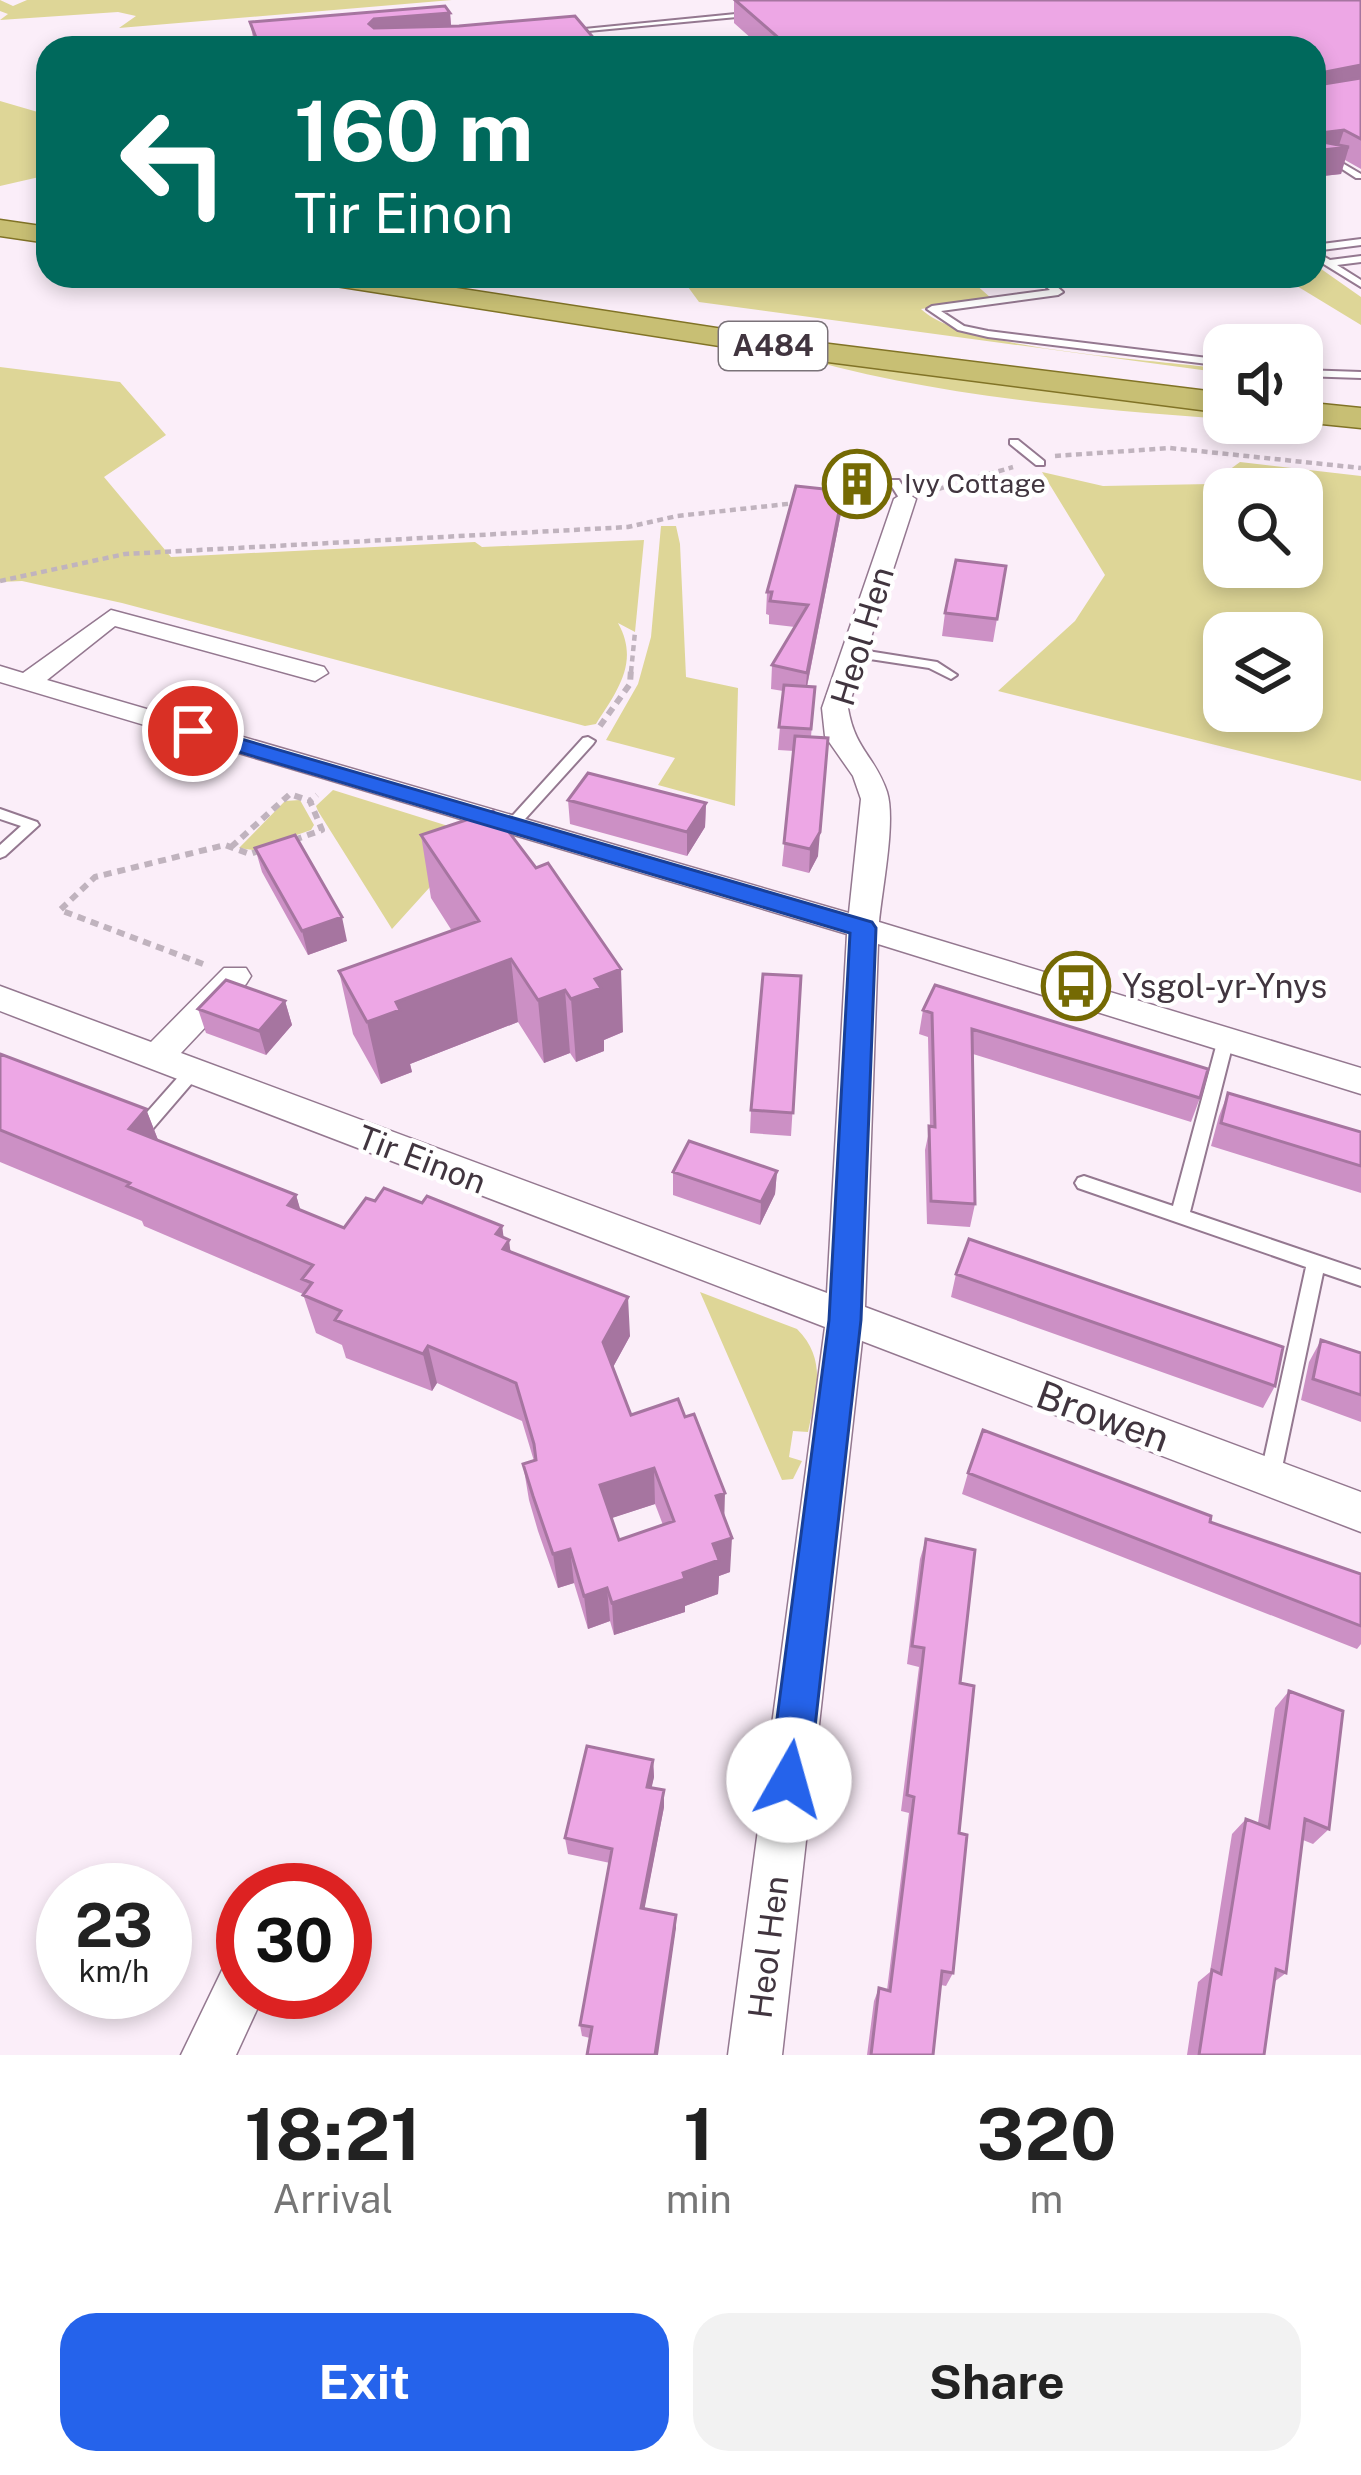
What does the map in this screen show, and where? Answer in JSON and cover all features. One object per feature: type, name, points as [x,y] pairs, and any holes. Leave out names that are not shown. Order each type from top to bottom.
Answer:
[{"type":"main road","points":[[0,228],[36,233]]},
{"type":"main road","name":"A484","points":[[401,288],[852,357],[1203,400]]},
{"type":"main road","points":[[1323,414],[1361,418]]},
{"type":"street","name":"Heol Hen","points":[[755,2055],[845,1320],[863,928],[875,799],[867,776],[839,736],[836,708],[900,491]]},
{"type":"street","points":[[15,677],[111,617],[315,673]]},
{"type":"street","points":[[15,677],[1361,1081]]},
{"type":"street","points":[[156,1058],[235,976]]},
{"type":"street","name":"Tir Einon","points":[[0,998],[845,1320]]},
{"type":"street","name":"Browen","points":[[845,1320],[1361,1512]]},
{"type":"street","points":[[208,2055],[225,2019]]},
{"type":"lane","points":[[566,32],[774,13]]},
{"type":"lane","points":[[1326,165],[1336,162],[1359,176]]},
{"type":"lane","points":[[1326,249],[1361,242]]},
{"type":"lane","points":[[1328,263],[1361,259]]},
{"type":"lane","points":[[1328,263],[1361,284]]},
{"type":"lane","points":[[1053,288],[1058,292],[932,309],[961,328],[988,334],[1203,360]]},
{"type":"lane","points":[[1323,374],[1361,375]]},
{"type":"lane","points":[[1015,442],[1038,462]]},
{"type":"lane","points":[[855,653],[932,665],[951,675]]},
{"type":"lane","points":[[511,826],[588,741]]},
{"type":"lane","points":[[0,814],[32,825],[0,853]]},
{"type":"lane","points":[[1180,1216],[1226,1039]]},
{"type":"lane","points":[[123,1119],[143,1127],[193,1071]]},
{"type":"lane","points":[[1084,1183],[1361,1278]]},
{"type":"lane","points":[[1270,1478],[1316,1263]]},
{"type":"path","points":[[828,501],[900,491],[1114,445],[1361,468]]},
{"type":"path","points":[[0,581],[125,554],[628,527],[677,516],[807,503]]},
{"type":"path","points":[[319,554],[320,543]]},
{"type":"path","points":[[105,560],[107,570]]},
{"type":"path","points":[[588,741],[631,683],[635,632]]},
{"type":"path","points":[[275,757],[262,772],[321,792],[310,801]]},
{"type":"path","points":[[235,976],[60,910],[95,878],[231,847],[290,794],[310,801],[322,830],[286,842]]},
{"type":"path","points":[[231,847],[250,854],[268,848]]},
{"type":"shaded area","points":[[0,0],[13,6],[27,0],[452,0],[119,28],[136,16],[118,12],[0,20],[8,14],[0,11]]},
{"type":"shaded area","points":[[0,101],[36,112],[36,178],[0,186]]},
{"type":"shaded area","points":[[1326,272],[1361,297],[1361,325],[1300,288],[1326,288]]},
{"type":"shaded area","points":[[689,288],[980,288],[991,298],[921,309],[943,323],[1018,344],[1203,370],[699,302]]},
{"type":"shaded area","points":[[779,351],[1203,406],[1203,417],[943,389]]},
{"type":"shaded area","points":[[0,367],[120,382],[166,435],[104,477],[171,557],[475,542],[482,547],[644,540],[635,632],[618,623],[627,651],[618,688],[596,724],[585,726],[122,603],[22,581],[0,582]]},
{"type":"shaded area","points":[[1240,462],[1292,468],[1232,468]]},
{"type":"shaded area","points":[[1042,472],[1103,486],[1203,484],[1203,588],[1323,588],[1323,472],[1361,476],[1361,781],[998,691],[1075,621],[1105,575]]},
{"type":"shaded area","points":[[661,526],[676,526],[680,544],[686,677],[738,688],[735,806],[658,785],[675,758],[606,740],[638,684],[651,637]]},
{"type":"shaded area","points":[[333,790],[477,835],[392,929],[318,811],[316,806]]},
{"type":"shaded area","points":[[300,800],[314,825],[311,830],[253,850],[239,848],[285,801]]},
{"type":"shaded area","points":[[700,1292],[797,1329],[813,1353],[816,1391],[808,1432],[793,1431],[789,1457],[802,1461],[793,1479],[782,1480]]},
{"type":"building","points":[[735,0],[1361,0],[1361,65],[1326,72],[1326,36],[776,36]]},
{"type":"building","points":[[445,6],[450,13],[374,19],[369,24],[374,28],[459,26],[575,16],[592,36],[255,36],[250,22]]},
{"type":"building","points":[[1361,78],[1361,139],[1344,130],[1326,132],[1326,84]]},
{"type":"building","points":[[796,486],[843,491],[807,673],[772,665],[808,605],[770,601],[772,592],[767,592]]},
{"type":"building","points":[[956,560],[1006,566],[997,619],[945,613]]},
{"type":"building","points":[[784,685],[815,687],[811,729],[779,727]]},
{"type":"building","points":[[795,736],[828,738],[820,832],[810,849],[784,843]]},
{"type":"building","points":[[588,773],[706,803],[687,832],[568,800]]},
{"type":"building","points":[[493,811],[536,868],[548,863],[621,969],[595,979],[601,988],[571,999],[565,990],[538,1000],[511,959],[396,1002],[400,1010],[367,1022],[339,971],[479,921],[421,835]]},
{"type":"building","points":[[295,835],[342,917],[302,931],[255,848]]},
{"type":"building","points":[[763,974],[801,976],[793,1113],[751,1110]]},
{"type":"building","points":[[226,980],[285,1001],[259,1031],[198,1009]]},
{"type":"building","points":[[935,985],[1208,1069],[1200,1098],[972,1029],[975,1204],[931,1201],[929,1126],[935,1127],[932,1013],[923,1010]]},
{"type":"building","points":[[0,1054],[146,1109],[129,1129],[296,1195],[288,1205],[344,1228],[366,1198],[375,1201],[384,1188],[422,1203],[427,1196],[502,1226],[496,1234],[509,1240],[503,1249],[628,1297],[603,1342],[631,1415],[678,1399],[685,1417],[694,1414],[725,1493],[716,1496],[732,1538],[713,1544],[719,1560],[683,1573],[685,1579],[612,1603],[607,1588],[584,1596],[570,1549],[553,1554],[533,1496],[523,1464],[536,1460],[534,1444],[516,1383],[428,1346],[423,1354],[335,1320],[341,1311],[303,1295],[312,1283],[302,1279],[313,1265],[0,1130]],"holes":[[[654,1468],[674,1521],[619,1540],[600,1485]]]},
{"type":"building","points":[[1228,1093],[1361,1132],[1361,1166],[1221,1123]]},
{"type":"building","points":[[689,1141],[777,1171],[761,1202],[673,1172]]},
{"type":"building","points":[[969,1239],[1283,1347],[1275,1386],[956,1274]]},
{"type":"building","points":[[1321,1340],[1361,1353],[1361,1395],[1313,1379]]},
{"type":"building","points":[[983,1430],[1211,1516],[1210,1522],[1361,1574],[1361,1626],[968,1473]]},
{"type":"building","points":[[926,1539],[975,1550],[960,1683],[974,1686],[959,1833],[967,1835],[953,1973],[942,1971],[933,2055],[871,2055],[879,1988],[890,1991],[914,1797],[907,1795],[924,1648],[912,1646]]},
{"type":"building","points":[[1289,1691],[1343,1711],[1329,1829],[1305,1819],[1286,1973],[1276,1969],[1264,2055],[1199,2055],[1212,1970],[1221,1974],[1246,1819],[1269,1828]]},
{"type":"building","points":[[587,1746],[653,1760],[647,1787],[664,1790],[641,1908],[676,1915],[655,2055],[587,2055],[592,2027],[580,2025],[612,1849],[565,1838]]},
{"type":"place","name":"Ivy Cottage","points":[[857,484]]},
{"type":"place","name":"Ysgol-yr-Ynys","points":[[1076,986]]},
{"type":"route","points":[[193,731],[863,928],[845,1320],[789,1780]]}]
